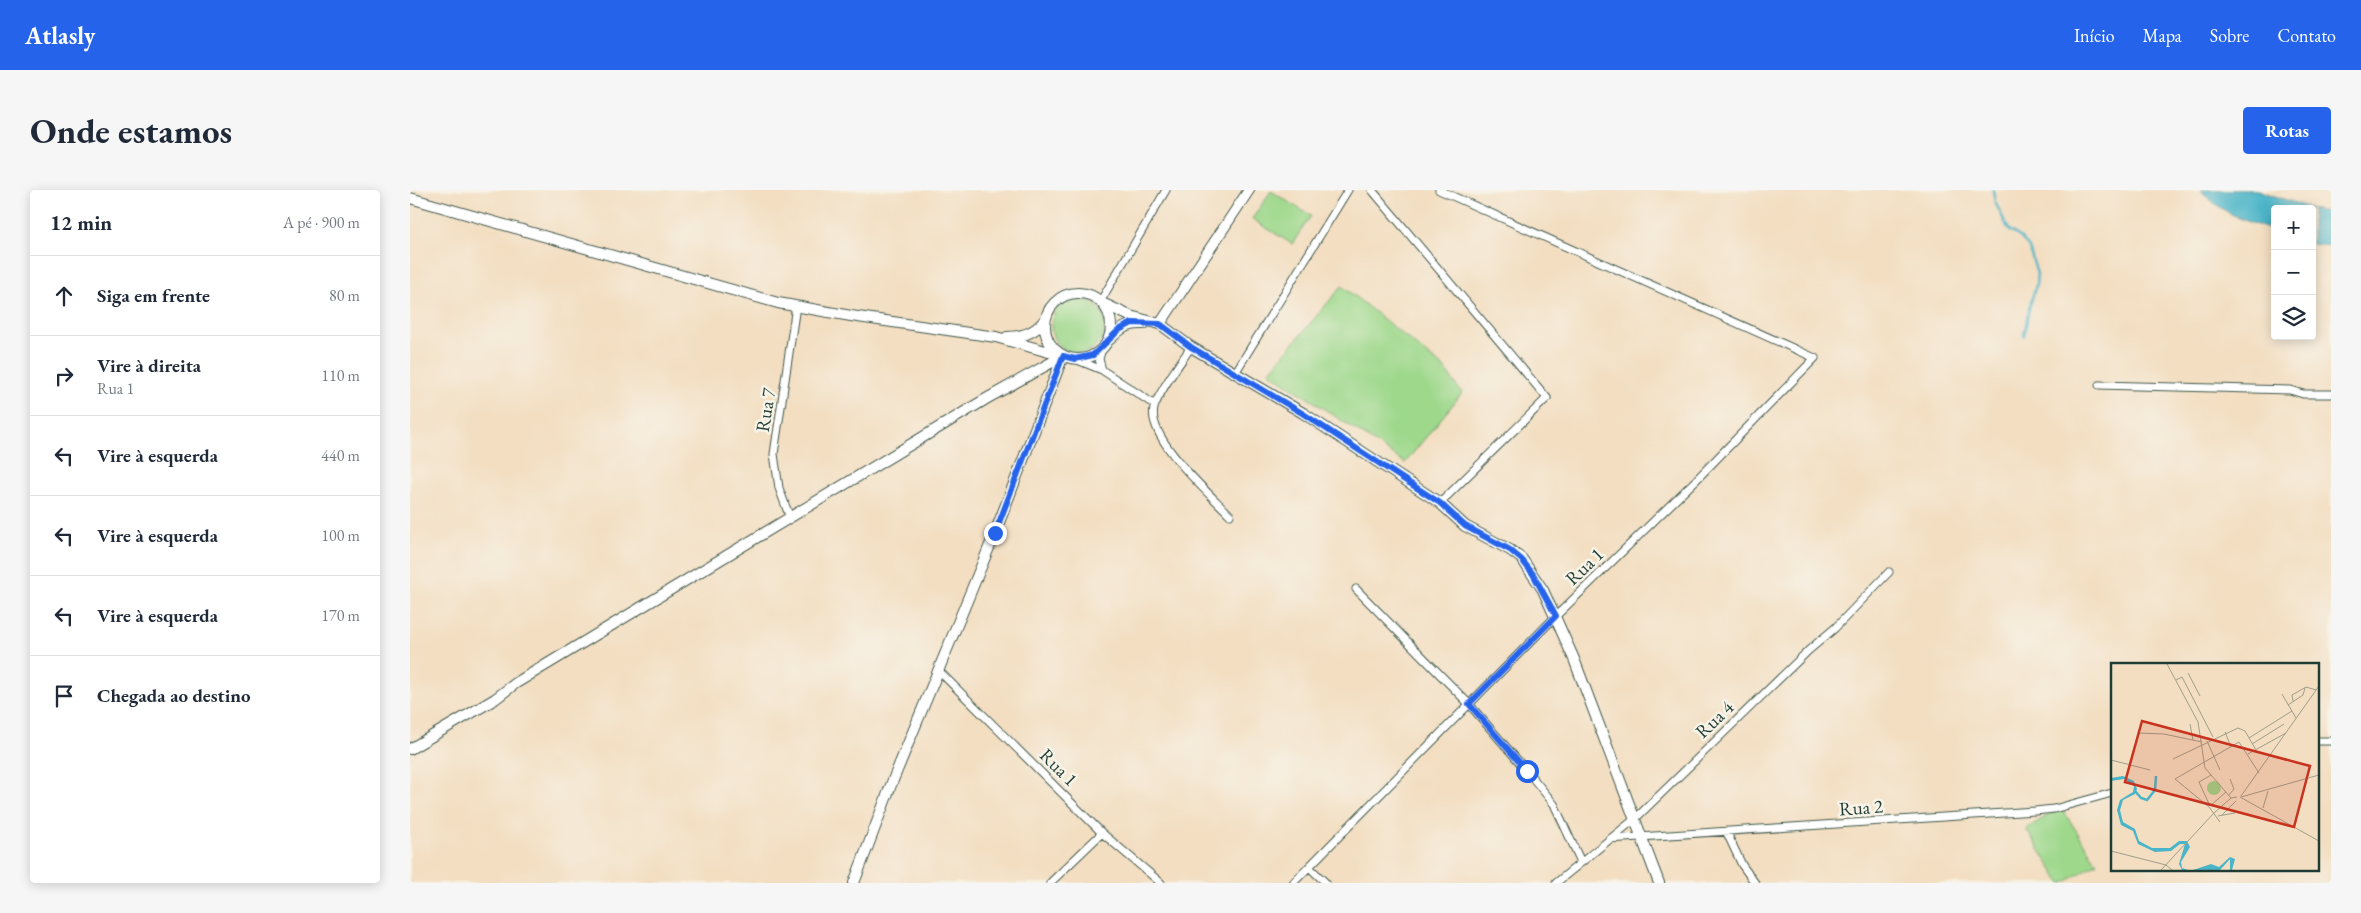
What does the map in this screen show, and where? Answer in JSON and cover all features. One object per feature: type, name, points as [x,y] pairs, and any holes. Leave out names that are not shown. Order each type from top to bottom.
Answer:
[{"type":"main road","points":[[1160,324],[1249,190]]},
{"type":"main road","points":[[410,198],[778,303],[850,316],[996,337],[1075,359],[1087,358],[1104,346],[1125,326],[1132,323],[1160,324]]},
{"type":"main road","points":[[996,337],[1026,334],[1038,327],[1056,301],[1070,294],[1085,294],[1130,316],[1160,324],[1191,347],[1302,413],[1440,503],[1465,526],[1510,550],[1522,560],[1543,590],[1556,616],[1636,818],[1658,883]]},
{"type":"main road","points":[[1101,303],[1110,322],[1110,335],[1104,346]]},
{"type":"main road","points":[[1046,317],[1045,330],[1048,341],[1063,356]]},
{"type":"main road","points":[[410,749],[994,394],[1063,356]]},
{"type":"main road","points":[[854,883],[938,670],[995,533],[1063,356]]},
{"type":"street","points":[[1101,303],[1166,190]]},
{"type":"street","points":[[1235,373],[1348,190]]},
{"type":"street","points":[[1372,190],[1547,398],[1440,503]]},
{"type":"street","name":"Rua 1","points":[[1293,883],[1556,616],[1696,480],[1815,358],[1439,190]]},
{"type":"street","name":"Rua 7","points":[[790,518],[779,488],[774,454],[796,306]]},
{"type":"street","points":[[1102,370],[1099,359],[1104,346]]},
{"type":"street","points":[[1191,347],[1154,405],[1154,421],[1166,446],[1230,515]]},
{"type":"street","points":[[1075,359],[1102,370],[1154,405]]},
{"type":"street","points":[[2099,385],[2290,390],[2303,394],[2331,394]]},
{"type":"street","name":"Rua 4","points":[[1556,883],[1636,818],[1809,650],[1835,628],[1889,572]]},
{"type":"street","points":[[1356,589],[1469,704],[1554,804],[1581,862]]},
{"type":"street","name":"Rua 1","points":[[938,670],[1102,833],[1161,883]]},
{"type":"street","points":[[2318,740],[2331,741]]},
{"type":"street","name":"Rua 2","points":[[1610,839],[2035,811],[2054,809],[2111,793]]},
{"type":"street","points":[[1726,831],[1742,864],[1755,883]]},
{"type":"street","points":[[1050,883],[1102,833]]},
{"type":"street","points":[[1309,866],[1326,883]]},
{"type":"green space","points":[[1271,191],[1311,216],[1292,244],[1252,219]]},
{"type":"green space","points":[[1342,286],[1443,367],[1462,393],[1405,463],[1269,372]]},
{"type":"green space","points":[[1078,299],[1088,301],[1097,307],[1103,316],[1105,326],[1103,336],[1097,345],[1088,351],[1078,353],[1068,351],[1059,345],[1053,336],[1051,326],[1053,316],[1059,307],[1068,301]]},
{"type":"green space","points":[[2061,807],[2097,863],[2064,883],[2061,883],[2026,829]]},
{"type":"water","points":[[2201,190],[2258,190],[2301,205],[2271,205],[2271,230],[2225,211]]},
{"type":"water","points":[[2316,210],[2331,213],[2331,246],[2316,244]]},
{"type":"waterway","points":[[1993,190],[1995,202],[2009,230],[2021,238],[2029,248],[2037,274],[2024,336]]},
{"type":"route","points":[[995,533],[1063,356],[1075,359],[1087,358],[1098,352],[1119,330],[1132,323],[1160,324],[1191,347],[1302,413],[1440,503],[1465,526],[1510,550],[1522,560],[1543,590],[1556,616],[1469,704],[1527,771]]}]
